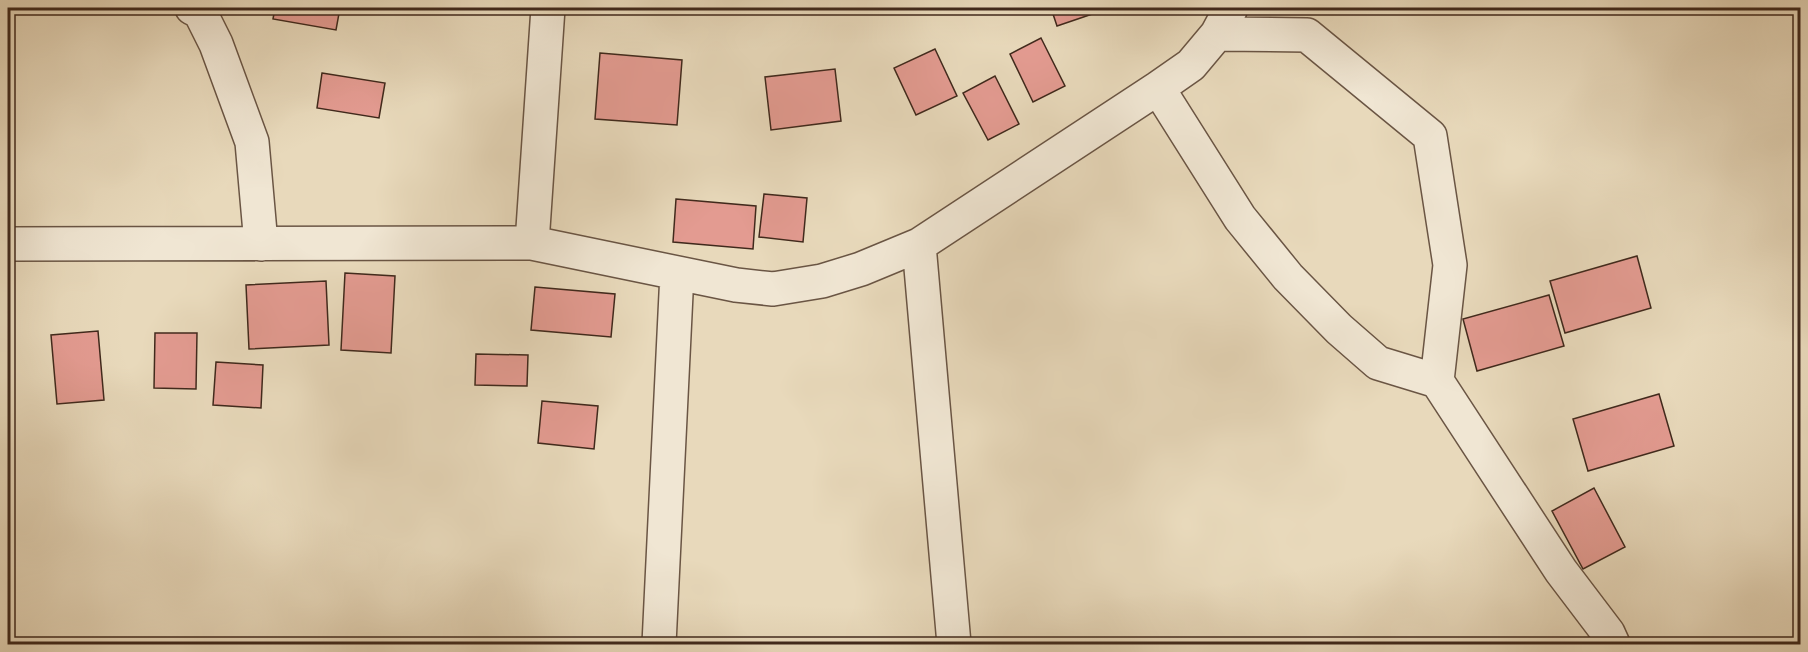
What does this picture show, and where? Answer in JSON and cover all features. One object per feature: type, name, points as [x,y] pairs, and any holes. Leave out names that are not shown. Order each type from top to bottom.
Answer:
[{"type":"street","points":[[192,8],[200,12],[216,44],[252,141],[261,244]]},
{"type":"street","points":[[532,243],[548,8]]},
{"type":"street","points":[[8,244],[532,243],[736,285],[773,289],[822,282],[919,245],[1191,65],[1224,21],[1307,35],[1430,136],[1450,265],[1437,381],[1561,571],[1608,633],[1613,645]]},
{"type":"street","points":[[1158,88],[1240,218],[1288,277],[1339,329],[1378,363],[1437,381]]},
{"type":"street","points":[[919,245],[954,645]]},
{"type":"street","points":[[658,645],[678,273]]},
{"type":"building","points":[[275,8],[340,8],[336,30],[273,19]]},
{"type":"building","points":[[1051,8],[1110,8],[1057,26]]},
{"type":"building","points":[[1041,38],[1065,86],[1033,102],[1010,54]]},
{"type":"building","points":[[935,49],[957,96],[916,115],[894,68]]},
{"type":"building","points":[[600,53],[682,60],[677,125],[595,119]]},
{"type":"building","points":[[835,69],[841,121],[771,130],[765,77]]},
{"type":"building","points":[[322,73],[385,83],[379,118],[317,108]]},
{"type":"building","points":[[995,76],[1019,124],[988,140],[963,93]]},
{"type":"building","points":[[764,194],[807,198],[803,242],[759,237]]},
{"type":"building","points":[[676,199],[756,206],[753,249],[673,242]]},
{"type":"building","points":[[1637,256],[1651,308],[1565,333],[1550,281]]},
{"type":"building","points":[[345,273],[395,276],[391,353],[341,350]]},
{"type":"building","points":[[326,281],[329,345],[249,349],[246,285]]},
{"type":"building","points":[[535,287],[615,294],[611,337],[531,330]]},
{"type":"building","points":[[1549,295],[1564,346],[1477,371],[1463,319]]},
{"type":"building","points":[[98,331],[104,400],[57,404],[51,335]]},
{"type":"building","points":[[155,333],[197,333],[196,389],[154,388]]},
{"type":"building","points":[[476,354],[528,355],[527,386],[475,385]]},
{"type":"building","points":[[216,362],[263,365],[261,408],[213,405]]},
{"type":"building","points":[[1659,394],[1674,446],[1588,471],[1573,419]]},
{"type":"building","points":[[542,401],[598,406],[594,449],[538,443]]},
{"type":"building","points":[[1594,488],[1625,547],[1583,569],[1552,511]]}]
